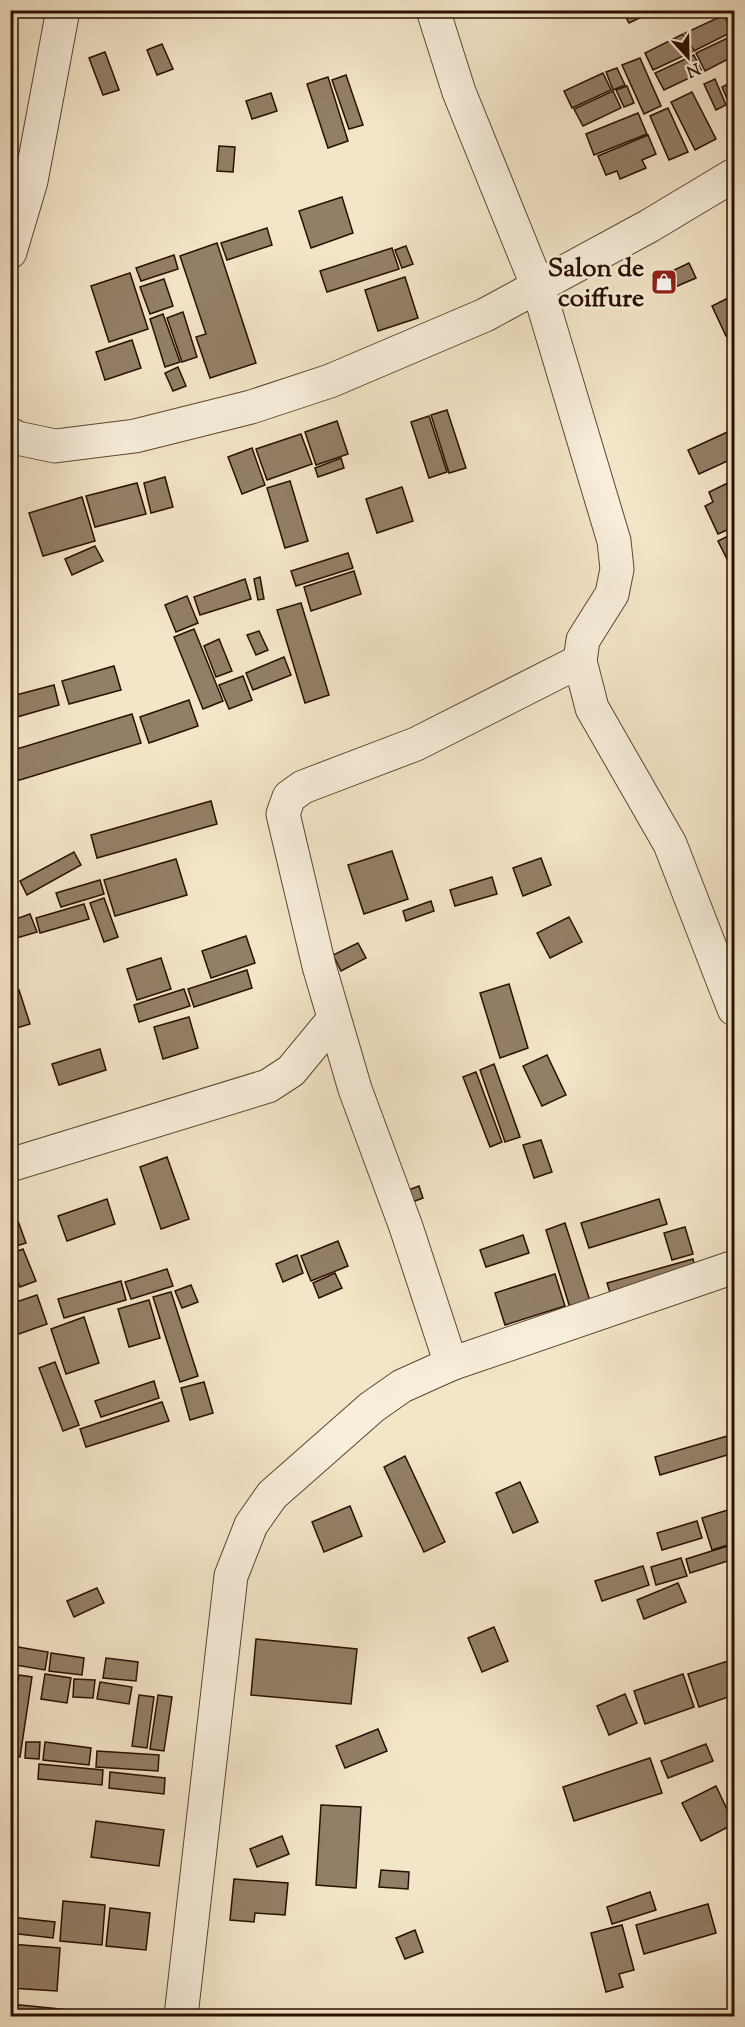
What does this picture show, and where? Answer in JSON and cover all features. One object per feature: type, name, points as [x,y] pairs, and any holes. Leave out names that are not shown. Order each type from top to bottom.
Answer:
[{"type":"street","points":[[10,252],[31,181],[63,10]]},
{"type":"street","points":[[434,10],[459,92],[538,287],[614,541],[617,569],[612,594],[583,640],[580,661],[592,708],[670,844],[735,1009]]},
{"type":"street","points":[[10,434],[17,438],[56,446],[135,436],[251,407],[330,381],[485,315],[649,226],[735,175]]},
{"type":"street","points":[[451,1364],[406,1227],[355,1089],[320,966],[283,814],[289,797],[303,787],[416,744],[580,661]]},
{"type":"street","points":[[10,1165],[268,1086],[291,1071],[334,1019]]},
{"type":"street","points":[[181,2016],[231,1576],[252,1525],[272,1495],[372,1407],[402,1386],[451,1364],[735,1267]]},
{"type":"building","points":[[622,10],[646,10],[648,14],[629,23]]},
{"type":"building","points":[[724,15],[732,32],[694,51],[685,33]]},
{"type":"building","points":[[683,34],[692,52],[653,70],[645,53]]},
{"type":"building","points":[[734,35],[734,56],[705,71],[696,53]]},
{"type":"building","points":[[162,44],[173,69],[157,75],[147,50]]},
{"type":"building","points":[[105,52],[119,90],[103,95],[89,58]]},
{"type":"building","points":[[694,55],[702,72],[664,90],[655,73]]},
{"type":"building","points":[[640,58],[661,106],[644,114],[622,65]]},
{"type":"building","points":[[617,68],[625,85],[613,90],[606,72]]},
{"type":"building","points":[[603,73],[611,90],[572,108],[564,91]]},
{"type":"building","points":[[346,75],[363,125],[349,129],[332,80]]},
{"type":"building","points":[[328,77],[348,141],[328,148],[307,84]]},
{"type":"building","points":[[715,79],[726,105],[716,110],[704,84]]},
{"type":"building","points":[[734,81],[734,115],[722,87]]},
{"type":"building","points":[[627,86],[634,103],[624,107],[616,90]]},
{"type":"building","points":[[613,91],[621,108],[583,126],[574,109]]},
{"type":"building","points":[[692,92],[716,139],[695,150],[671,102]]},
{"type":"building","points":[[271,93],[277,111],[252,119],[246,101]]},
{"type":"building","points":[[668,108],[688,152],[669,160],[650,116]]},
{"type":"building","points":[[638,113],[647,134],[594,155],[586,134]]},
{"type":"building","points":[[648,135],[656,154],[642,160],[646,168],[620,179],[617,171],[606,175],[598,156]]},
{"type":"building","points":[[219,146],[235,147],[233,172],[217,171]]},
{"type":"building","points":[[342,197],[353,233],[311,248],[299,211]]},
{"type":"building","points":[[267,228],[272,245],[227,260],[221,243]]},
{"type":"building","points":[[217,243],[256,363],[210,378],[196,337],[206,334],[180,256]]},
{"type":"building","points":[[406,246],[413,264],[402,268],[395,250]]},
{"type":"building","points":[[392,248],[399,269],[327,292],[320,271]]},
{"type":"building","points":[[174,255],[178,269],[141,281],[136,268]]},
{"type":"building","points":[[689,263],[696,278],[661,293],[655,279]]},
{"type":"building","points":[[130,273],[148,329],[109,342],[91,286]]},
{"type":"building","points":[[405,277],[418,318],[378,331],[365,290]]},
{"type":"building","points":[[164,279],[173,306],[150,314],[140,287]]},
{"type":"building","points":[[734,295],[734,332],[726,336],[712,306]]},
{"type":"building","points":[[183,312],[197,357],[182,362],[167,318]]},
{"type":"building","points":[[163,314],[180,362],[165,367],[150,319]]},
{"type":"building","points":[[132,340],[141,368],[105,380],[96,352]]},
{"type":"building","points":[[178,367],[186,386],[173,391],[165,373]]},
{"type":"building","points":[[447,410],[466,468],[449,473],[431,415]]},
{"type":"building","points":[[429,416],[447,472],[429,478],[411,422]]},
{"type":"building","points":[[337,421],[348,454],[316,465],[305,432]]},
{"type":"building","points":[[734,429],[734,458],[699,474],[688,450]]},
{"type":"building","points":[[301,434],[312,464],[267,480],[256,449]]},
{"type":"building","points":[[252,448],[265,485],[242,494],[228,457]]},
{"type":"building","points":[[341,458],[344,468],[318,477],[315,468]]},
{"type":"building","points":[[165,477],[173,507],[151,513],[144,483]]},
{"type":"building","points":[[734,480],[734,527],[718,534],[705,506],[713,502],[709,492]]},
{"type":"building","points":[[290,481],[308,541],[285,548],[267,488]]},
{"type":"building","points":[[137,483],[146,514],[95,527],[86,496]]},
{"type":"building","points":[[402,487],[413,521],[377,533],[366,499]]},
{"type":"building","points":[[82,497],[95,541],[43,556],[29,513]]},
{"type":"building","points":[[734,533],[734,570],[733,571],[718,541]]},
{"type":"building","points":[[95,546],[103,561],[72,575],[65,559]]},
{"type":"building","points":[[348,553],[353,568],[296,586],[291,571]]},
{"type":"building","points":[[354,571],[361,594],[311,611],[304,587]]},
{"type":"building","points":[[260,577],[264,599],[258,600],[254,579]]},
{"type":"building","points":[[245,579],[251,599],[200,615],[194,597]]},
{"type":"building","points":[[187,596],[198,623],[176,632],[165,605]]},
{"type":"building","points":[[301,603],[329,695],[305,703],[277,610]]},
{"type":"building","points":[[194,629],[223,701],[203,709],[174,637]]},
{"type":"building","points":[[259,631],[268,650],[256,655],[247,635]]},
{"type":"building","points":[[219,639],[232,671],[216,677],[204,646]]},
{"type":"building","points":[[284,657],[291,675],[253,690],[246,673]]},
{"type":"building","points":[[114,666],[121,690],[69,704],[62,681]]},
{"type":"building","points":[[243,676],[252,700],[229,709],[219,685]]},
{"type":"building","points":[[54,685],[59,705],[17,717],[12,696]]},
{"type":"building","points":[[189,700],[198,726],[149,743],[140,717]]},
{"type":"building","points":[[132,714],[141,743],[10,783],[10,751]]},
{"type":"building","points":[[211,801],[217,824],[97,858],[91,835]]},
{"type":"building","points":[[392,851],[408,899],[364,914],[348,865]]},
{"type":"building","points":[[74,852],[81,865],[27,895],[20,881]]},
{"type":"building","points":[[541,858],[551,885],[523,896],[513,868]]},
{"type":"building","points":[[176,859],[187,895],[115,916],[104,880]]},
{"type":"building","points":[[492,877],[497,894],[455,906],[450,890]]},
{"type":"building","points":[[100,880],[104,894],[61,907],[56,893]]},
{"type":"building","points":[[104,898],[118,937],[104,942],[90,903]]},
{"type":"building","points":[[431,901],[434,911],[406,921],[403,911]]},
{"type":"building","points":[[84,904],[89,919],[40,933],[36,918]]},
{"type":"building","points":[[30,914],[37,932],[10,940],[10,921]]},
{"type":"building","points":[[569,917],[582,942],[550,958],[537,933]]},
{"type":"building","points":[[246,936],[255,963],[211,978],[202,951]]},
{"type":"building","points":[[358,943],[366,958],[341,971],[333,955]]},
{"type":"building","points":[[161,958],[171,989],[137,1000],[127,969]]},
{"type":"building","points":[[247,970],[252,988],[194,1007],[188,989]]},
{"type":"building","points":[[509,984],[528,1048],[500,1058],[480,993]]},
{"type":"building","points":[[184,989],[190,1006],[139,1022],[134,1005]]},
{"type":"building","points":[[19,990],[30,1024],[10,1030],[10,993]]},
{"type":"building","points":[[189,1017],[198,1048],[163,1059],[154,1027]]},
{"type":"building","points":[[100,1049],[106,1070],[59,1085],[52,1064]]},
{"type":"building","points":[[547,1055],[566,1095],[542,1106],[523,1066]]},
{"type":"building","points":[[494,1064],[520,1137],[505,1142],[480,1070]]},
{"type":"building","points":[[476,1072],[502,1142],[490,1147],[463,1077]]},
{"type":"building","points":[[541,1140],[552,1172],[534,1178],[523,1145]]},
{"type":"building","points":[[167,1157],[189,1219],[161,1229],[140,1167]]},
{"type":"building","points":[[419,1186],[423,1198],[407,1204],[403,1192]]},
{"type":"building","points":[[107,1199],[115,1224],[67,1241],[58,1216]]},
{"type":"building","points":[[659,1199],[667,1224],[589,1248],[581,1223]]},
{"type":"building","points":[[18,1221],[26,1243],[10,1248],[10,1224]]},
{"type":"building","points":[[565,1223],[590,1301],[570,1308],[546,1230]]},
{"type":"building","points":[[685,1227],[693,1254],[672,1260],[664,1233]]},
{"type":"building","points":[[523,1235],[529,1253],[486,1267],[480,1250]]},
{"type":"building","points":[[338,1241],[348,1266],[311,1281],[301,1256]]},
{"type":"building","points":[[23,1249],[36,1281],[20,1287],[10,1263],[10,1254]]},
{"type":"building","points":[[297,1255],[303,1273],[283,1282],[276,1264]]},
{"type":"building","points":[[693,1259],[697,1275],[612,1299],[607,1283]]},
{"type":"building","points":[[10,1269],[17,1285],[10,1288]]},
{"type":"building","points":[[167,1269],[173,1286],[131,1299],[125,1282]]},
{"type":"building","points":[[335,1273],[342,1288],[319,1298],[313,1283]]},
{"type":"building","points":[[555,1274],[565,1306],[505,1325],[495,1293]]},
{"type":"building","points":[[121,1281],[126,1300],[64,1318],[58,1299]]},
{"type":"building","points":[[191,1285],[198,1302],[182,1308],[175,1291]]},
{"type":"building","points":[[171,1292],[198,1376],[180,1382],[153,1297]]},
{"type":"building","points":[[37,1295],[47,1324],[13,1336],[10,1329],[10,1304]]},
{"type":"building","points":[[149,1300],[160,1338],[129,1347],[118,1309]]},
{"type":"building","points":[[84,1317],[99,1363],[66,1374],[51,1329]]},
{"type":"building","points":[[55,1362],[79,1425],[63,1431],[39,1368]]},
{"type":"building","points":[[154,1381],[159,1398],[101,1417],[95,1401]]},
{"type":"building","points":[[204,1382],[213,1413],[190,1420],[181,1388]]},
{"type":"building","points":[[162,1402],[169,1421],[86,1447],[80,1429]]},
{"type":"building","points":[[734,1434],[734,1453],[660,1475],[655,1457]]},
{"type":"building","points":[[405,1456],[445,1542],[424,1552],[384,1467]]},
{"type":"building","points":[[520,1482],[538,1522],[513,1533],[496,1493]]},
{"type":"building","points":[[350,1506],[362,1536],[324,1552],[312,1522]]},
{"type":"building","points":[[734,1508],[734,1543],[712,1550],[702,1518]]},
{"type":"building","points":[[697,1521],[702,1538],[662,1550],[657,1533]]},
{"type":"building","points":[[731,1545],[734,1559],[690,1573],[686,1559]]},
{"type":"building","points":[[681,1558],[687,1576],[656,1585],[651,1567]]},
{"type":"building","points":[[643,1566],[649,1585],[602,1601],[595,1581]]},
{"type":"building","points":[[678,1583],[686,1602],[644,1619],[637,1600]]},
{"type":"building","points":[[97,1588],[104,1603],[74,1617],[67,1601]]},
{"type":"building","points":[[494,1627],[508,1661],[482,1672],[468,1638]]},
{"type":"building","points":[[256,1639],[357,1649],[351,1704],[251,1695]]},
{"type":"building","points":[[18,1647],[48,1652],[45,1670],[15,1665]]},
{"type":"building","points":[[51,1653],[84,1658],[82,1675],[49,1671]]},
{"type":"building","points":[[106,1658],[138,1662],[136,1681],[103,1678]]},
{"type":"building","points":[[734,1659],[734,1695],[699,1707],[688,1674]]},
{"type":"building","points":[[45,1674],[71,1678],[67,1703],[41,1699]]},
{"type":"building","points":[[683,1674],[694,1707],[645,1724],[634,1691]]},
{"type":"building","points":[[19,1675],[32,1677],[20,1757],[10,1756],[10,1736]]},
{"type":"building","points":[[74,1679],[95,1680],[93,1698],[73,1697]]},
{"type":"building","points":[[100,1682],[132,1687],[129,1704],[97,1699]]},
{"type":"building","points":[[625,1694],[637,1723],[609,1735],[597,1706]]},
{"type":"building","points":[[139,1695],[154,1697],[147,1748],[132,1746]]},
{"type":"building","points":[[158,1695],[172,1697],[164,1751],[150,1749]]},
{"type":"building","points":[[378,1729],[387,1751],[345,1768],[336,1746]]},
{"type":"building","points":[[26,1742],[40,1742],[39,1759],[25,1758]]},
{"type":"building","points":[[45,1742],[91,1748],[89,1765],[43,1760]]},
{"type":"building","points":[[706,1744],[713,1761],[668,1778],[661,1761]]},
{"type":"building","points":[[97,1751],[159,1755],[158,1771],[96,1767]]},
{"type":"building","points":[[650,1758],[662,1793],[574,1821],[563,1787]]},
{"type":"building","points":[[39,1764],[103,1770],[102,1785],[38,1779]]},
{"type":"building","points":[[110,1772],[165,1778],[164,1794],[109,1788]]},
{"type":"building","points":[[716,1786],[734,1824],[701,1841],[682,1803]]},
{"type":"building","points":[[321,1805],[361,1807],[356,1888],[316,1885]]},
{"type":"building","points":[[96,1821],[164,1830],[159,1866],[91,1857]]},
{"type":"building","points":[[282,1836],[289,1854],[257,1867],[250,1849]]},
{"type":"building","points":[[381,1870],[409,1872],[408,1889],[379,1887]]},
{"type":"building","points":[[234,1879],[288,1883],[285,1915],[255,1913],[254,1922],[230,1920]]},
{"type":"building","points":[[650,1892],[656,1910],[612,1924],[607,1907]]},
{"type":"building","points":[[63,1901],[105,1905],[102,1945],[60,1941]]},
{"type":"building","points":[[708,1904],[716,1933],[644,1954],[636,1925]]},
{"type":"building","points":[[110,1908],[150,1913],[146,1950],[106,1946]]},
{"type":"building","points":[[10,1917],[55,1922],[53,1938],[10,1933]]},
{"type":"building","points":[[622,1925],[634,1970],[619,1974],[623,1987],[606,1992],[591,1933]]},
{"type":"building","points":[[415,1930],[423,1952],[405,1959],[396,1938]]},
{"type":"building","points":[[10,1944],[60,1948],[57,1991],[10,1988]]},
{"type":"building","points":[[10,2004],[131,2016],[10,2016]]},
{"type":"place","name":"Salon de coiffure","points":[[664,282]]}]
